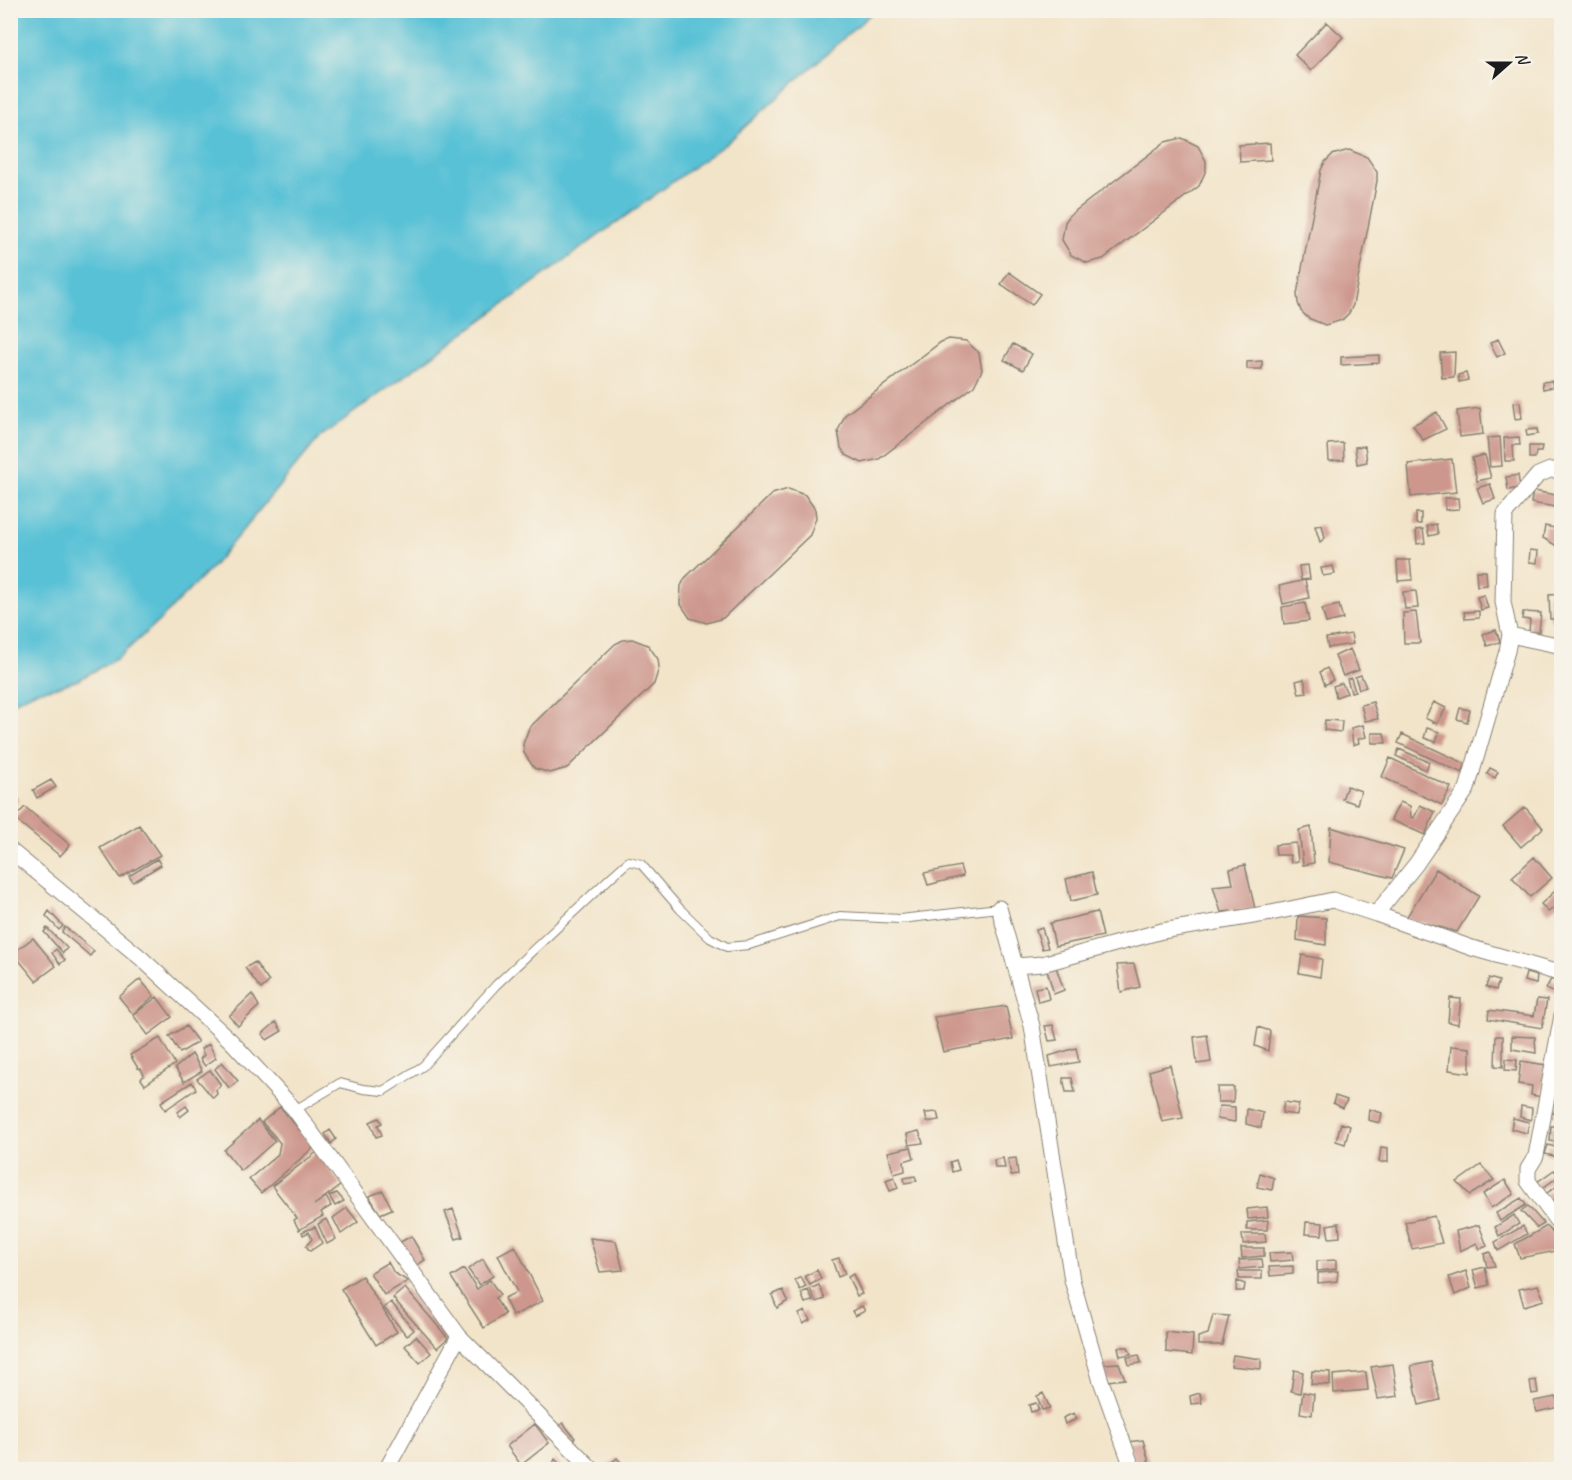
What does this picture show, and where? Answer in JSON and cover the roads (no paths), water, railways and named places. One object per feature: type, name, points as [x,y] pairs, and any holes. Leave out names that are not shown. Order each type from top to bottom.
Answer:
[{"type":"street","points":[[1376,914],[1416,864],[1467,789],[1508,651],[1510,635],[1503,602],[1505,514],[1538,475],[1550,470],[1562,470]]},
{"type":"street","points":[[1510,635],[1562,646]]},
{"type":"street","points":[[10,850],[141,958],[231,1041],[295,1110],[459,1336],[593,1470]]},
{"type":"street","points":[[1017,966],[1042,964],[1162,931],[1333,900],[1472,948],[1562,974]]},
{"type":"street","points":[[999,908],[1032,1026],[1072,1280],[1100,1378],[1133,1470]]},
{"type":"street","points":[[1562,1015],[1536,1156],[1528,1169],[1528,1181],[1562,1228]]},
{"type":"street","points":[[386,1470],[459,1336]]},
{"type":"lane","points":[[295,1110],[340,1083],[384,1091],[423,1066],[496,985],[629,861],[641,864],[680,909],[710,938],[726,947],[749,945],[840,916],[900,919],[999,908]]},
{"type":"water","points":[[11,10],[874,11],[728,142],[320,437],[212,567],[161,619],[118,658],[78,680],[36,691],[11,703]]}]
